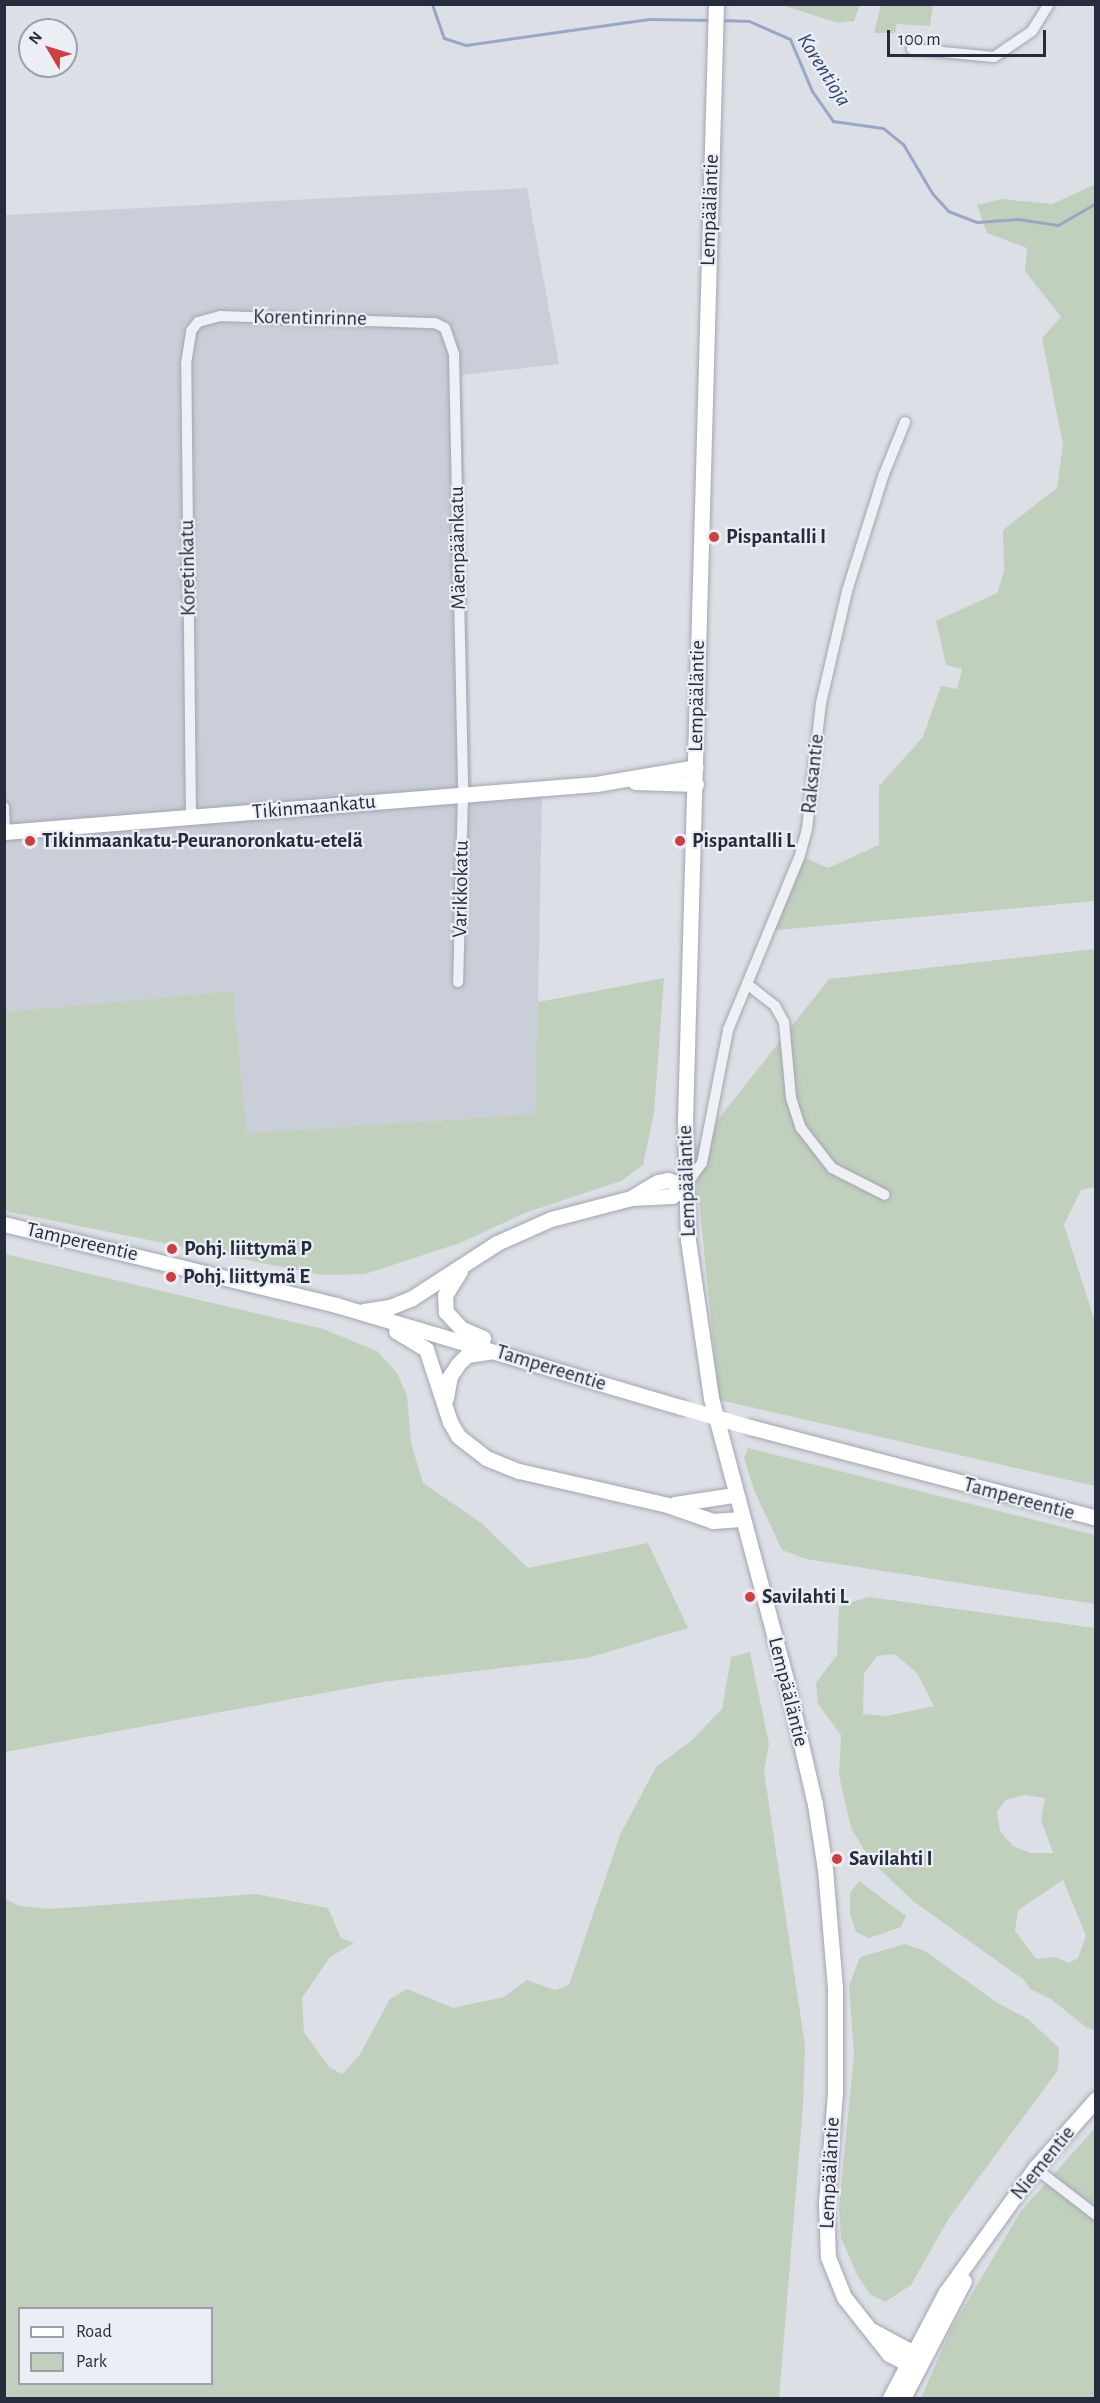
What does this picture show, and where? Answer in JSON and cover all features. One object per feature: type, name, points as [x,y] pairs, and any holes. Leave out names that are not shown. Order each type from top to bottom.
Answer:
[{"type":"main road","name":"Lempääläntie","points":[[716,15],[685,1187],[697,1319],[711,1398],[734,1495],[803,1748],[825,1869],[835,1988],[835,2094],[826,2213],[828,2257],[844,2297],[889,2354],[913,2359]]},
{"type":"main road","name":"Tikinmaankatu","points":[[623,781],[672,768],[696,767]]},
{"type":"main road","name":"Tikinmaankatu","points":[[5,832],[623,781],[696,784]]},
{"type":"main road","points":[[358,1311],[401,1303],[478,1254],[551,1219],[631,1198],[658,1182],[668,1180],[685,1187]]},
{"type":"main road","name":"Tampereentie","points":[[4,1224],[336,1305],[750,1427],[1095,1518]]},
{"type":"main road","points":[[478,1254],[448,1289],[444,1303],[450,1318],[469,1333],[514,1348],[554,1369]]},
{"type":"main road","points":[[336,1305],[421,1343],[434,1364],[445,1406],[458,1436],[486,1458],[519,1471],[668,1504],[713,1521],[741,1519]]},
{"type":"main road","points":[[445,1406],[450,1376],[463,1359],[476,1352],[501,1353]]},
{"type":"main road","points":[[668,1504],[698,1504],[734,1495]]},
{"type":"main road","name":"Niementie","points":[[913,2359],[946,2292],[1035,2168],[1095,2099]]},
{"type":"main road","points":[[890,2398],[913,2359]]},
{"type":"main road","points":[[903,2398],[913,2359]]},
{"type":"street","points":[[912,49],[994,57],[1032,31],[1049,4]]},
{"type":"street","name":"Korentinrinne","points":[[198,322],[220,316],[422,320]]},
{"type":"street","name":"Mäenpäänkatu","points":[[422,320],[445,328],[454,354],[463,795]]},
{"type":"street","name":"Koretinkatu","points":[[191,817],[186,364],[187,344],[198,322]]},
{"type":"street","name":"Raksantie","points":[[685,1187],[702,1163],[719,1062],[747,984],[800,855],[807,829],[821,703],[847,591],[884,474],[905,422]]},
{"type":"street","name":"Varikkokatu","points":[[458,982],[463,795]]},
{"type":"street","points":[[4,807],[5,832]]},
{"type":"street","points":[[747,984],[775,1006],[784,1022],[791,1098],[801,1128],[832,1167],[885,1195]]},
{"type":"street","points":[[1035,2168],[1095,2215]]},
{"type":"shaded area","points":[[527,188],[559,364],[462,375],[472,799],[542,796],[536,1114],[247,1133],[233,991],[5,1012],[5,215]]},
{"type":"green space","points":[[782,5],[860,5],[854,21],[838,23]]},
{"type":"green space","points":[[881,5],[933,5],[930,26],[897,24],[895,33],[874,33]]},
{"type":"green space","points":[[1095,176],[1095,901],[766,931],[800,855],[828,868],[879,845],[879,786],[923,737],[941,686],[957,689],[962,669],[946,665],[936,621],[997,593],[1004,572],[1003,530],[1057,488],[1063,445],[1042,338],[1061,317],[1025,271],[1027,248],[987,233],[977,205],[1001,199],[1052,204],[1094,185]]},
{"type":"green space","points":[[1095,949],[1095,1187],[1081,1190],[1064,1225],[1095,1322],[1095,1486],[719,1400],[694,1150],[829,979]]},
{"type":"green space","points":[[664,978],[654,1113],[643,1165],[621,1181],[525,1213],[460,1243],[365,1274],[321,1275],[5,1211],[5,1012],[233,991],[247,1133],[535,1114],[538,1002]]},
{"type":"green space","points":[[5,1254],[323,1329],[377,1351],[397,1373],[407,1396],[411,1443],[423,1483],[480,1522],[528,1568],[648,1543],[688,1628],[587,1658],[383,1682],[5,1752]]},
{"type":"green space","points":[[748,1448],[1095,1535],[1095,1604],[806,1559],[782,1550],[754,1490],[744,1458]]},
{"type":"green space","points":[[869,1597],[1095,1628],[1095,2030],[1087,2028],[1051,1999],[1030,1989],[1024,1980],[913,1901],[871,1861],[851,1828],[839,1775],[841,1735],[818,1704],[816,1683],[837,1655],[839,1606]],"holes":[[[895,1654],[917,1673],[934,1706],[887,1716],[863,1714],[864,1674],[877,1656]],[[1024,1795],[1045,1798],[1041,1820],[1053,1853],[1031,1853],[1013,1846],[1000,1831],[997,1812],[1006,1800]],[[1063,1880],[1086,1936],[1078,1958],[1069,1963],[1055,1957],[1036,1959],[1015,1931],[1018,1910]]]},
{"type":"green space","points":[[750,1652],[769,1744],[764,1771],[805,2046],[803,2106],[779,2398],[5,2398],[5,1899],[20,1906],[50,1909],[256,1894],[328,1908],[341,1938],[354,1943],[330,1957],[302,1998],[304,2032],[329,2067],[342,2074],[359,2056],[390,1999],[407,1989],[453,2008],[504,1997],[527,1980],[555,1990],[569,1985],[620,1835],[656,1767],[691,1741],[722,1709],[731,1657]]},
{"type":"green space","points":[[859,1881],[906,1916],[901,1927],[869,1938],[856,1932],[850,1914],[850,1893]]},
{"type":"green space","points":[[905,1944],[925,1951],[996,2002],[1028,2019],[1059,2048],[1058,2070],[949,2218],[911,2285],[885,2302],[870,2294],[858,2277],[841,2238],[839,2206],[854,2055],[849,1986],[860,1957]]},
{"type":"green space","points":[[1095,2128],[1095,2398],[921,2398],[951,2329],[1021,2211]]},
{"type":"waterway","name":"Korentioja","points":[[432,4],[444,38],[466,45],[649,19],[710,20]]},
{"type":"waterway","name":"Korentioja","points":[[720,20],[749,21],[790,39],[812,91],[833,121],[883,128],[903,144],[932,193],[948,211],[977,222],[1018,219],[1058,225],[1096,203]]},
{"type":"place","name":"Pispantalli I","points":[[714,537]]},
{"type":"place","name":"Tikinmaankatu-Peuranoronkatu-etelä","points":[[30,841]]},
{"type":"place","name":"Pispantalli L","points":[[680,841]]},
{"type":"place","name":"Pohj. liittymä P","points":[[172,1249]]},
{"type":"place","name":"Pohj. liittymä E","points":[[171,1277]]},
{"type":"place","name":"Savilahti L","points":[[750,1597]]},
{"type":"place","name":"Savilahti I","points":[[837,1859]]}]
